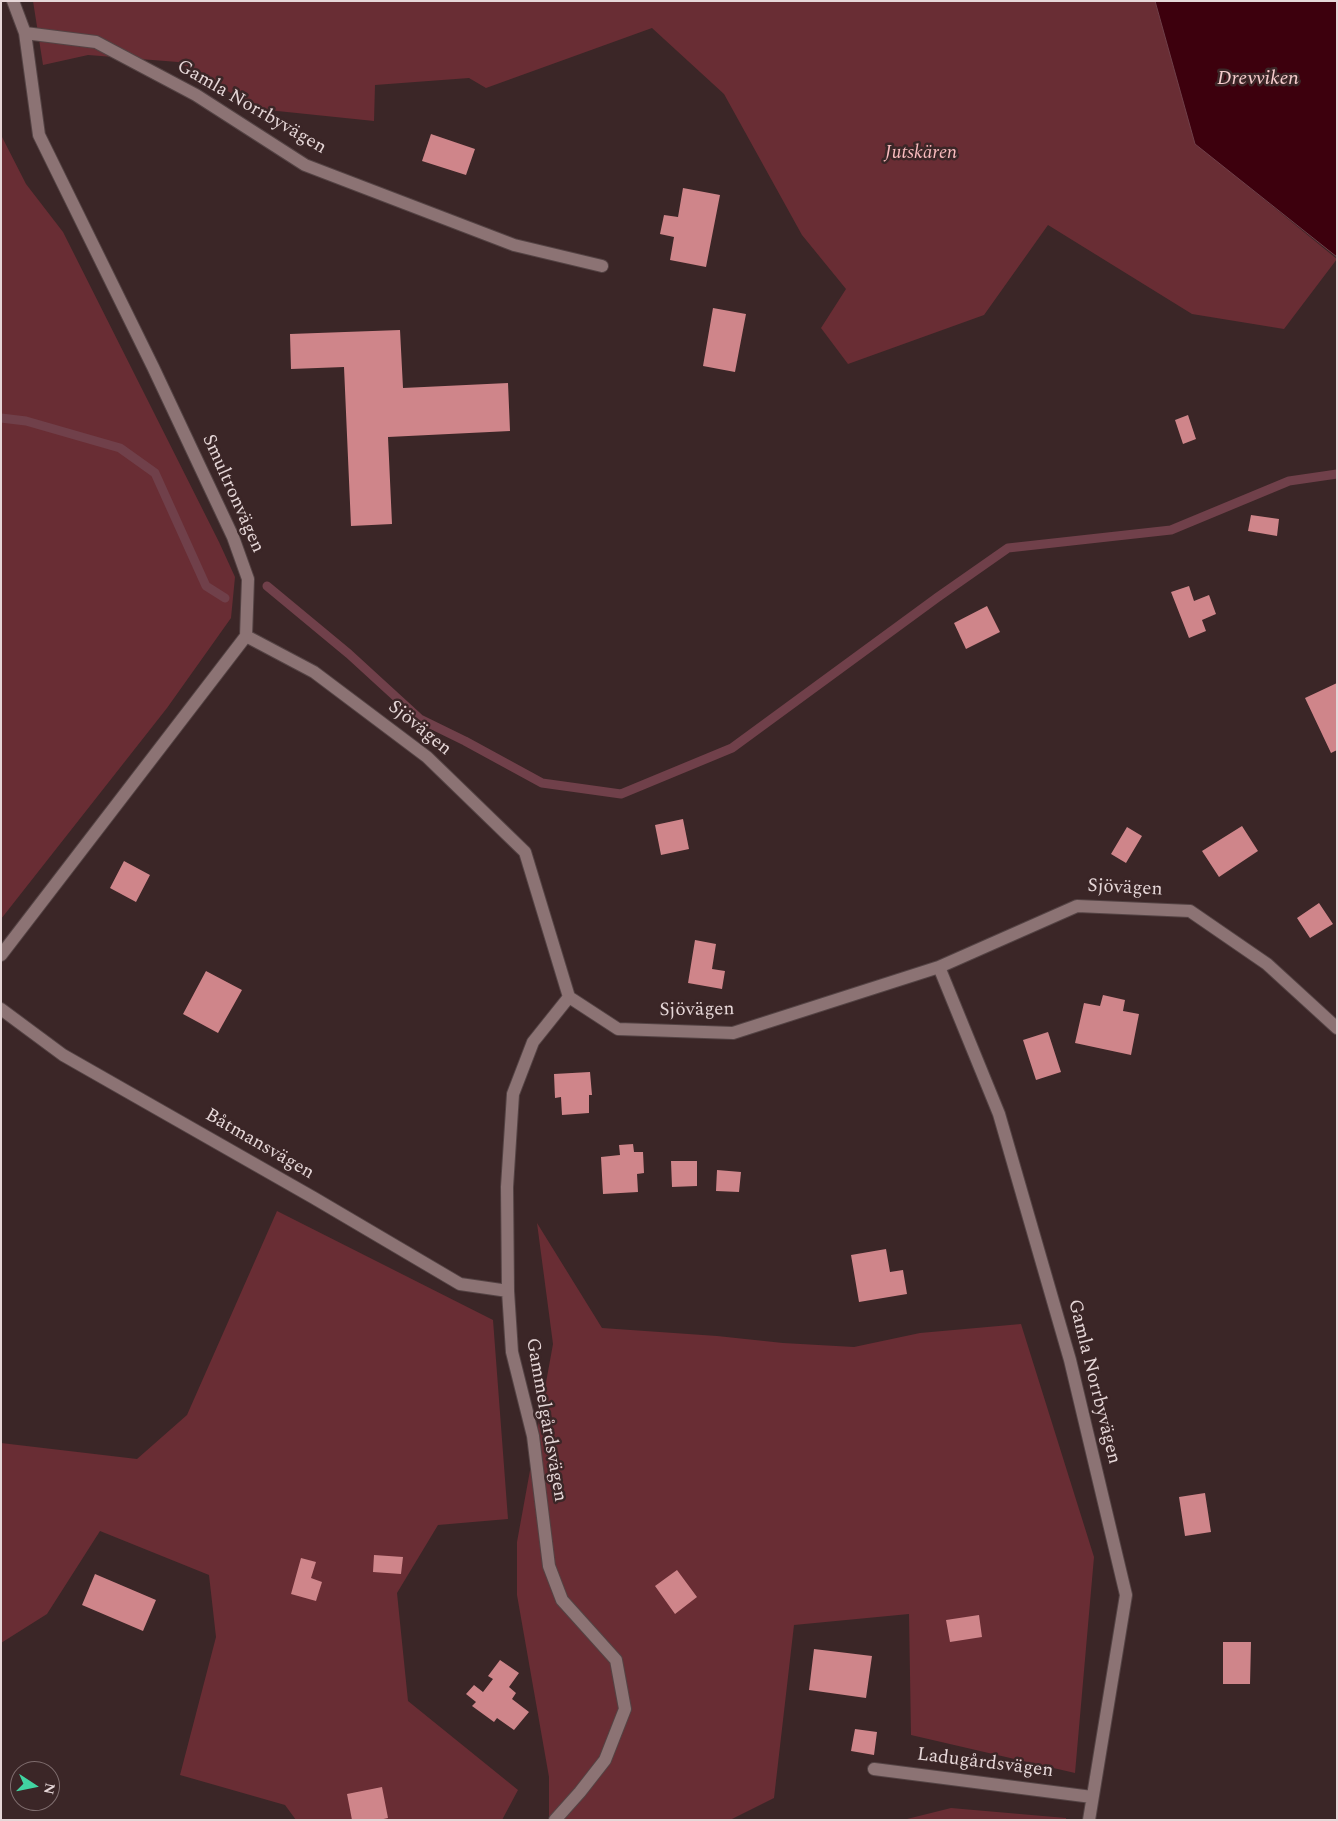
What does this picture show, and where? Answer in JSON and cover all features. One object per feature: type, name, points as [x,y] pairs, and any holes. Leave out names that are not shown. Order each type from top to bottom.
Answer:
[{"type":"street","name":"Smultronvägen","points":[[13,1],[25,33],[39,135],[153,367],[233,537],[248,579],[246,636]]},
{"type":"street","name":"Gamla Norrbyvägen","points":[[25,33],[96,42],[196,95],[305,165],[514,245],[602,266]]},
{"type":"street","points":[[1,955],[246,636]]},
{"type":"street","name":"Sjövägen","points":[[246,636],[314,672],[427,757],[525,852],[569,996],[618,1029],[732,1033],[938,967],[1077,906],[1190,911],[1267,964],[1337,1028]]},
{"type":"street","name":"Gamla Norrbyvägen","points":[[938,967],[999,1114],[1070,1360],[1126,1595],[1089,1820]]},
{"type":"street","name":"Gammelgårdsvägen","points":[[555,1820],[605,1760],[625,1709],[616,1660],[562,1600],[549,1566],[533,1436],[512,1352],[508,1291],[507,1187],[514,1094],[533,1042],[569,996]]},
{"type":"street","name":"Båtmansvägen","points":[[1,1009],[63,1055],[460,1284],[508,1291]]},
{"type":"street","name":"Ladugårdsvägen","points":[[874,1769],[1092,1797]]},
{"type":"green space","name":"Jutskären","points":[[33,1],[1155,1],[1195,143],[1337,259],[1284,329],[1192,314],[1048,225],[984,315],[848,364],[821,328],[846,289],[802,235],[724,94],[652,28],[486,88],[469,78],[375,85],[374,121],[258,109],[178,62],[88,55],[43,65]]},
{"type":"green space","points":[[1,135],[26,184],[63,232],[235,577],[231,618],[167,708],[1,919]]},
{"type":"green space","points":[[277,1211],[493,1320],[508,1519],[438,1525],[397,1593],[408,1701],[518,1790],[502,1820],[296,1820],[285,1805],[180,1775],[216,1637],[209,1575],[100,1531],[47,1614],[1,1643],[1,1443],[137,1459],[187,1415]]},
{"type":"green space","points":[[537,1223],[602,1328],[854,1347],[920,1333],[1021,1324],[1094,1557],[1075,1773],[911,1735],[909,1614],[794,1625],[774,1798],[730,1820],[549,1820],[549,1777],[517,1595],[517,1542],[553,1344]]},
{"type":"green space","points":[[951,1808],[1066,1818],[1066,1820],[903,1820]]},
{"type":"water","name":"Drevviken","points":[[1155,1],[1337,1],[1337,257],[1195,144]]},
{"type":"building","points":[[431,134],[475,149],[466,175],[422,161]]},
{"type":"building","points":[[683,188],[720,195],[706,267],[670,260],[674,237],[660,234],[664,215],[678,217]]},
{"type":"building","points":[[713,308],[746,314],[735,372],[703,366]]},
{"type":"building","points":[[400,330],[403,388],[508,383],[510,431],[388,437],[392,524],[351,526],[344,367],[291,369],[290,334]]},
{"type":"building","points":[[1188,415],[1196,439],[1183,444],[1175,420]]},
{"type":"building","points":[[1251,515],[1279,519],[1277,536],[1248,531]]},
{"type":"building","points":[[1189,586],[1194,601],[1209,595],[1216,614],[1202,620],[1206,631],[1189,638],[1171,592]]},
{"type":"building","points":[[987,606],[1000,632],[966,649],[954,623]]},
{"type":"building","points":[[1337,683],[1337,750],[1331,753],[1305,698]]},
{"type":"building","points":[[683,819],[689,849],[661,855],[655,825]]},
{"type":"building","points":[[1242,826],[1258,851],[1219,877],[1202,851]]},
{"type":"building","points":[[1127,827],[1142,836],[1126,863],[1111,854]]},
{"type":"building","points":[[124,861],[150,875],[136,902],[110,888]]},
{"type":"building","points":[[1319,903],[1333,924],[1310,938],[1297,918]]},
{"type":"building","points":[[695,940],[716,944],[712,969],[725,971],[722,989],[688,983]]},
{"type":"building","points":[[206,971],[242,990],[218,1033],[183,1014]]},
{"type":"building","points":[[1103,995],[1125,1000],[1123,1011],[1139,1014],[1131,1055],[1075,1043],[1084,1003],[1100,1006]]},
{"type":"building","points":[[1048,1032],[1061,1072],[1036,1080],[1023,1040]]},
{"type":"building","points":[[590,1072],[592,1095],[589,1095],[589,1113],[562,1115],[561,1097],[555,1098],[554,1074]]},
{"type":"building","points":[[633,1144],[634,1152],[643,1152],[644,1173],[637,1174],[638,1192],[603,1194],[601,1157],[620,1155],[619,1145]]},
{"type":"building","points":[[671,1161],[697,1161],[697,1186],[672,1187]]},
{"type":"building","points":[[717,1170],[741,1172],[739,1192],[716,1191]]},
{"type":"building","points":[[886,1249],[890,1272],[903,1270],[907,1294],[859,1302],[851,1255]]},
{"type":"building","points":[[1205,1493],[1211,1532],[1185,1536],[1179,1497]]},
{"type":"building","points":[[374,1555],[403,1557],[401,1574],[373,1572]]},
{"type":"building","points":[[301,1558],[316,1562],[311,1578],[322,1582],[316,1601],[291,1594]]},
{"type":"building","points":[[677,1570],[697,1597],[675,1614],[655,1586]]},
{"type":"building","points":[[95,1574],[156,1600],[143,1631],[82,1605]]},
{"type":"building","points":[[979,1615],[982,1637],[950,1642],[946,1620]]},
{"type":"building","points":[[1223,1642],[1251,1642],[1250,1684],[1223,1684]]},
{"type":"building","points":[[814,1649],[872,1656],[866,1698],[809,1690]]},
{"type":"building","points":[[500,1660],[519,1673],[509,1687],[516,1693],[512,1699],[529,1712],[514,1730],[497,1718],[494,1722],[472,1706],[476,1702],[466,1694],[474,1685],[483,1692],[493,1679],[488,1676]]},
{"type":"building","points":[[855,1729],[877,1732],[874,1755],[851,1751]]},
{"type":"building","points":[[382,1787],[388,1818],[352,1820],[347,1794]]},
{"type":"waterway","points":[[1,418],[26,421],[120,448],[155,473],[206,586],[225,598]]},
{"type":"waterway","points":[[267,586],[349,654],[420,719],[542,783],[621,794],[732,748],[1008,548],[1171,530],[1289,481],[1337,474]]}]
